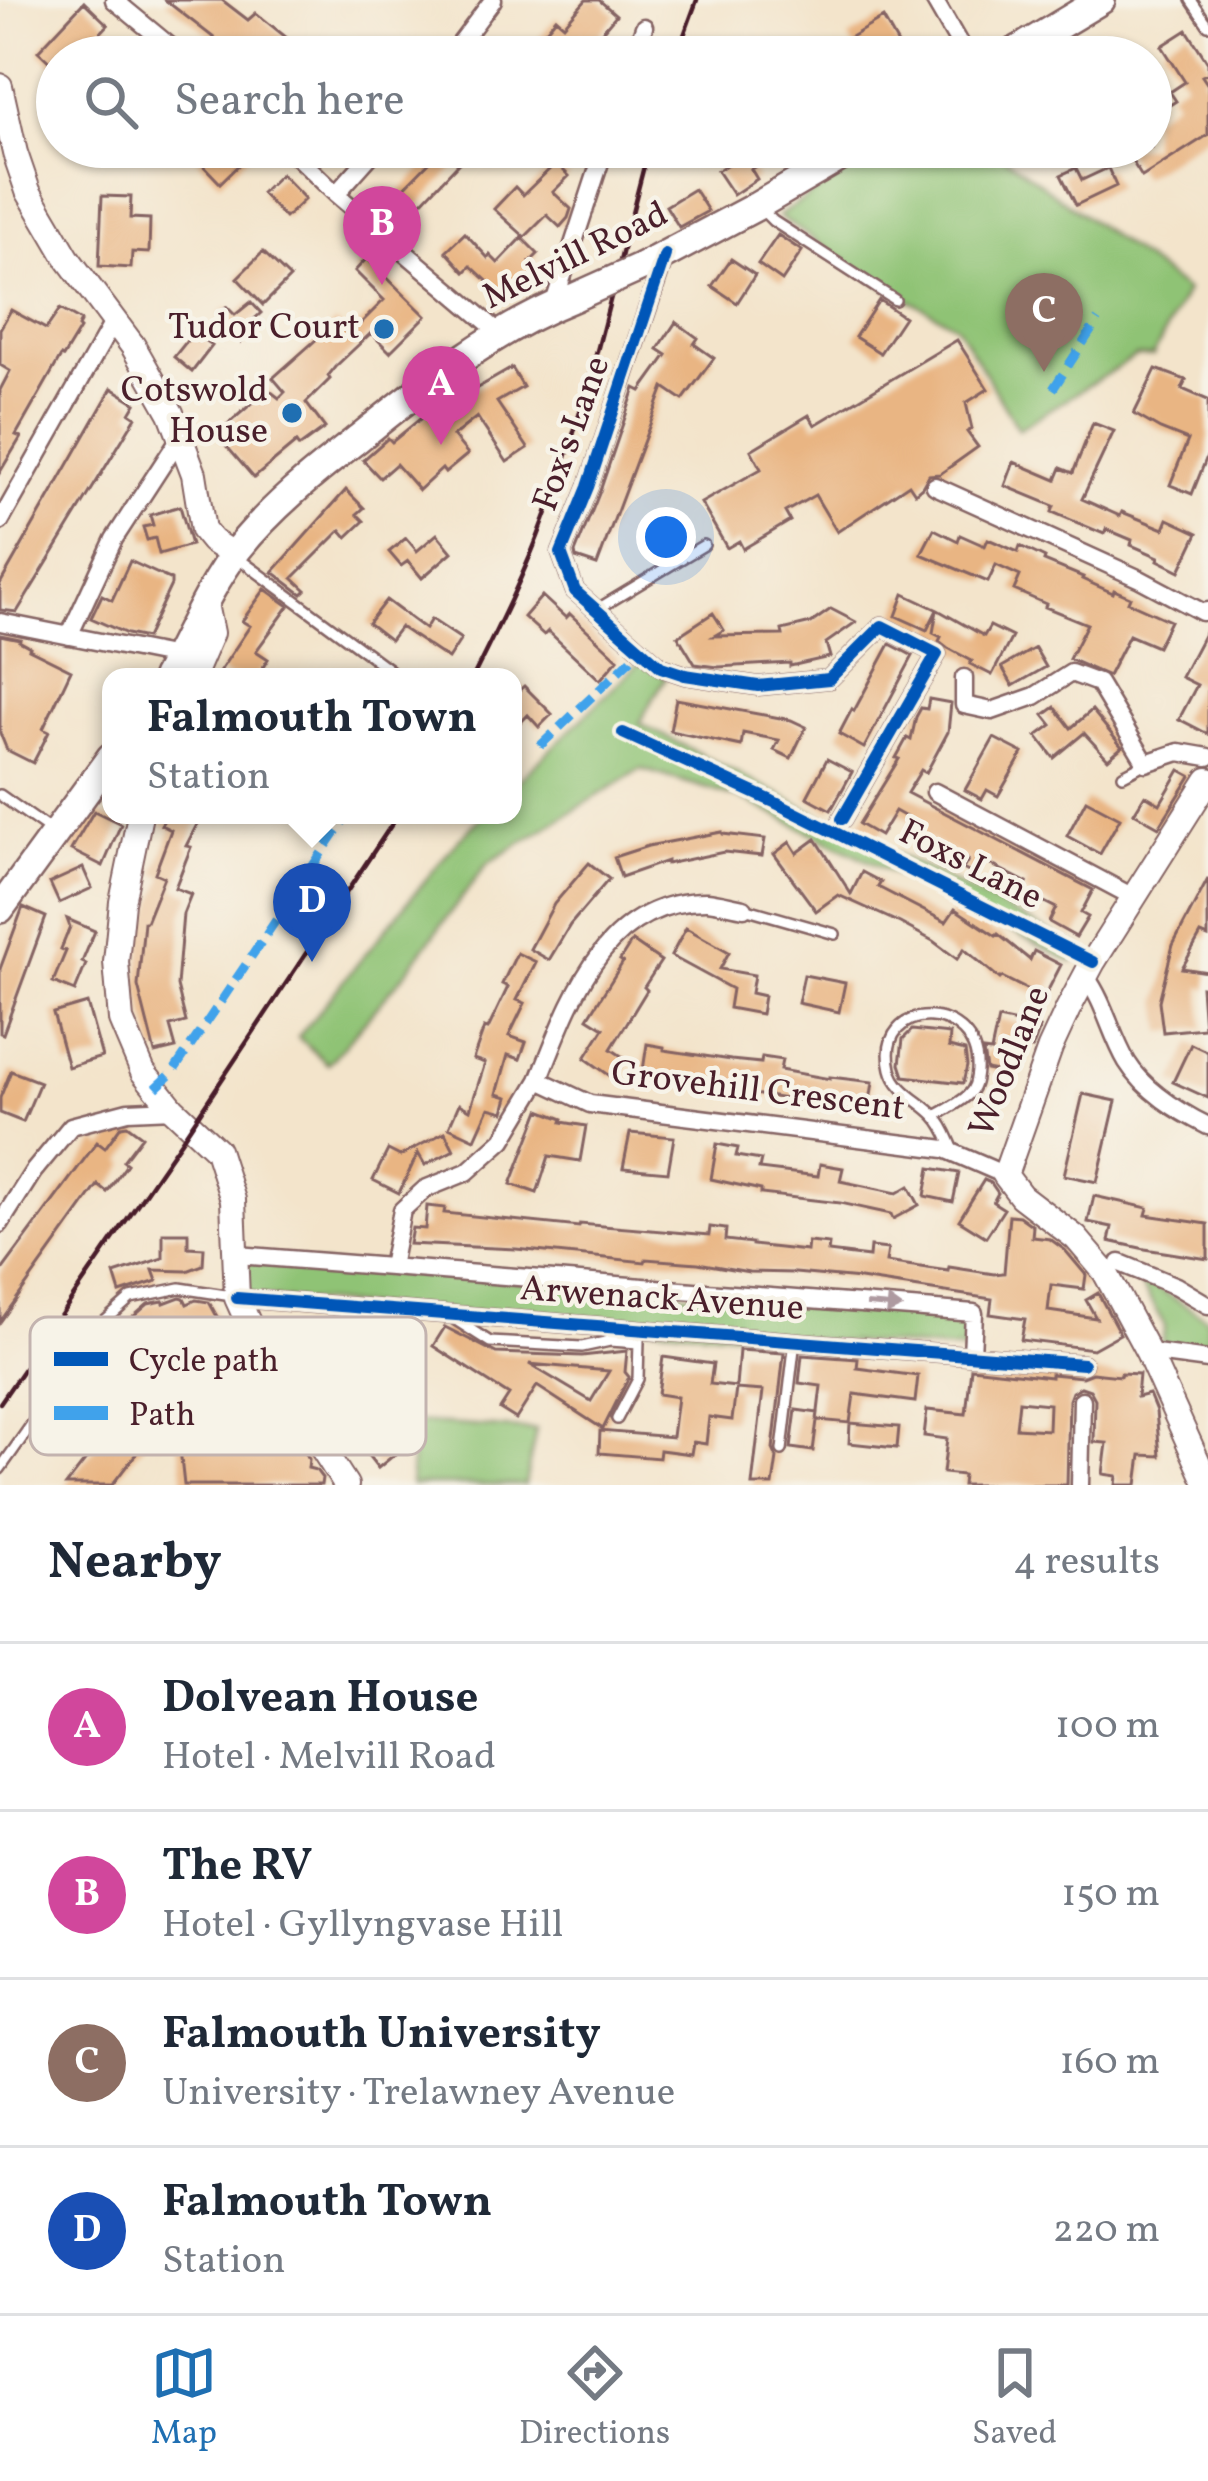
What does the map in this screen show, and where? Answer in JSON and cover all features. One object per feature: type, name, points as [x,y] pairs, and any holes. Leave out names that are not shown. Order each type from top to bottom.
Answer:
[{"type":"main road","points":[[1041,36],[1101,0]]},
{"type":"main road","name":"Melvill Road","points":[[179,668],[206,604],[253,531],[300,485],[452,364],[500,333],[653,261],[822,168]]},
{"type":"main road","points":[[0,909],[102,769]]},
{"type":"street","points":[[113,0],[157,36]]},
{"type":"street","points":[[466,36],[493,0]]},
{"type":"street","points":[[934,0],[955,36]]},
{"type":"street","points":[[641,36],[644,27]]},
{"type":"street","points":[[0,86],[14,153],[28,190],[68,259],[116,319],[181,436],[194,474],[203,530],[234,554]]},
{"type":"street","points":[[309,168],[500,333]]},
{"type":"street","points":[[336,194],[359,168]]},
{"type":"street","points":[[564,302],[599,168]]},
{"type":"street","name":"Fox's Lane","points":[[653,261],[595,466],[561,553],[575,591],[661,667],[685,675],[758,686],[829,679],[882,626],[937,654],[842,819]]},
{"type":"street","points":[[0,522],[116,319]]},
{"type":"street","points":[[68,636],[114,539],[181,436]]},
{"type":"street","points":[[935,486],[1208,611]]},
{"type":"street","points":[[0,622],[68,636],[172,668]]},
{"type":"street","points":[[964,679],[964,705],[992,711],[1035,696],[1071,673],[1098,683],[1146,764],[1179,752],[1208,757]]},
{"type":"street","name":"Woodlane","points":[[1005,1175],[1050,1048],[1086,977],[1208,780]]},
{"type":"street","points":[[935,792],[1135,898]]},
{"type":"street","points":[[138,824],[116,962],[121,1020],[143,1072],[173,1109],[218,1150],[233,1200],[237,1298],[246,1317]]},
{"type":"street","points":[[391,1267],[402,1210],[425,1189],[467,1172],[503,1140],[539,1080],[572,998],[609,940],[640,918],[674,904],[710,901],[744,908]]},
{"type":"street","name":"Woodlane","points":[[1086,977],[1128,1064],[1153,1091],[1208,1126]]},
{"type":"street","name":"Grovehill Crescent","points":[[539,1080],[590,1105],[945,1149],[1005,1175]]},
{"type":"street","points":[[0,1224],[33,1172],[71,1126],[128,1111],[173,1109]]},
{"type":"street","points":[[1005,1175],[1021,1196],[1076,1238],[1105,1272],[1201,1457],[1208,1485]]},
{"type":"street","name":"Arwenack Avenue","points":[[237,1255],[974,1313],[971,1354]]},
{"type":"street","points":[[1120,1263],[1177,1286],[1208,1305]]},
{"type":"street","name":"Arwenack Avenue","points":[[237,1298],[447,1314],[639,1336],[795,1340],[1083,1364]]},
{"type":"street","points":[[1148,1352],[1208,1360]]},
{"type":"street","points":[[1080,1485],[1082,1400]]},
{"type":"street","points":[[329,1455],[346,1485]]},
{"type":"lane","points":[[1191,0],[1208,25]]},
{"type":"lane","points":[[757,206],[895,300]]},
{"type":"lane","points":[[596,610],[704,545]]},
{"type":"lane","points":[[234,554],[387,668]]},
{"type":"lane","points":[[1124,775],[1146,764]]},
{"type":"lane","points":[[0,794],[55,834]]},
{"type":"lane","points":[[744,908],[835,934]]},
{"type":"lane","points":[[935,1116],[971,1093],[976,1051],[959,1027],[929,1016],[916,1017],[896,1031],[890,1065],[896,1083],[935,1116],[956,1153]]},
{"type":"lane","points":[[110,1317],[131,1298],[180,1288],[237,1298]]},
{"type":"lane","points":[[616,1419],[638,1379],[639,1336]]},
{"type":"lane","points":[[782,1450],[795,1340]]},
{"type":"lane","points":[[0,1469],[30,1427]]},
{"type":"green space","points":[[853,168],[1019,168],[1186,291],[1153,356],[1136,356],[1018,429],[956,325],[882,285],[778,216]]},
{"type":"green space","points":[[641,661],[666,677],[639,723],[1081,948],[1073,962],[745,800],[641,769],[487,864],[407,971],[328,1064],[298,1037],[475,824],[522,824],[522,777]]},
{"type":"green space","points":[[241,1259],[972,1316],[969,1351],[239,1296]]},
{"type":"green space","points":[[1135,1275],[1208,1319],[1208,1352],[1161,1345],[1165,1326]]},
{"type":"green space","points":[[426,1423],[536,1430],[525,1485],[410,1485],[411,1455],[426,1455]]},
{"type":"building","points":[[165,0],[222,0],[248,20],[256,13],[285,36],[212,36]]},
{"type":"building","points":[[586,0],[599,0],[616,15],[598,36],[541,36],[556,18],[564,25]]},
{"type":"building","points":[[84,2],[108,25],[98,36],[52,36]]},
{"type":"building","points":[[883,18],[893,36],[852,36]]},
{"type":"building","points":[[1187,30],[1208,63],[1208,73],[1202,76],[1208,85],[1208,135],[1172,158],[1172,104],[1176,101],[1172,91],[1185,82],[1172,62],[1172,40]]},
{"type":"building","points":[[206,168],[235,168],[220,183]]},
{"type":"building","points":[[423,168],[454,168],[403,222],[386,206]]},
{"type":"building","points":[[551,168],[561,168],[569,176],[553,192],[571,209],[568,218],[560,227],[547,215],[525,237],[494,209],[515,187],[523,195]]},
{"type":"building","points":[[753,168],[757,179],[733,195],[717,171]]},
{"type":"building","points":[[1076,168],[1082,180],[1108,168],[1116,186],[1076,205],[1061,175]]},
{"type":"building","points":[[281,174],[305,199],[285,218],[261,193]]},
{"type":"building","points":[[694,189],[708,211],[679,227],[666,206]]},
{"type":"building","points":[[102,196],[131,197],[130,218],[150,219],[149,253],[132,252],[131,268],[99,266]]},
{"type":"building","points":[[465,233],[498,263],[522,238],[538,254],[530,262],[538,270],[506,298],[471,266],[465,272],[446,251]]},
{"type":"building","points":[[778,235],[802,251],[782,281],[758,264]]},
{"type":"building","points":[[263,252],[290,278],[263,305],[237,278]]},
{"type":"building","points":[[367,258],[426,316],[390,352],[371,333],[306,403],[325,428],[299,447],[296,443],[254,478],[216,434],[256,400],[250,392],[261,384],[279,398],[285,392],[273,378],[336,322],[349,335],[384,300],[355,271]]},
{"type":"building","points":[[731,259],[755,275],[737,303],[712,286]]},
{"type":"building","points":[[879,300],[904,317],[880,353],[855,337]]},
{"type":"building","points":[[251,302],[261,313],[250,323],[255,329],[241,342],[218,315],[227,307],[235,315]]},
{"type":"building","points":[[60,309],[81,321],[80,329],[16,435],[21,437],[0,472],[0,390],[10,371],[0,365],[0,329],[11,310],[46,329]]},
{"type":"building","points":[[676,322],[714,358],[683,400],[664,387],[597,565],[576,558],[635,388],[641,391],[667,355],[658,349]]},
{"type":"building","points":[[194,332],[212,346],[192,372],[174,357]]},
{"type":"building","points":[[957,340],[988,389],[966,403],[972,429],[967,432],[978,447],[940,474],[929,475],[915,493],[909,484],[837,532],[815,495],[785,512],[790,521],[743,549],[739,541],[727,548],[701,503],[761,469],[751,450],[809,415],[815,425]]},
{"type":"building","points":[[512,368],[523,387],[497,402],[528,448],[507,462],[477,417],[453,436],[468,454],[419,490],[396,464],[380,478],[363,460],[453,392],[458,399]]},
{"type":"building","points":[[1156,369],[1186,380],[1182,389],[1208,400],[1208,454],[1192,494],[1170,485],[1188,440],[1134,414]]},
{"type":"building","points":[[112,388],[136,403],[130,413],[136,417],[17,612],[0,610],[0,584]]},
{"type":"building","points":[[1093,423],[1114,431],[1082,499],[1164,529],[1168,519],[1198,533],[1180,571],[1131,545],[1132,540],[1052,512],[1054,506],[1005,486],[1014,462],[1056,480],[1061,468],[1073,473]]},
{"type":"building","points":[[346,490],[364,508],[357,514],[364,521],[347,537],[341,530],[293,578],[306,590],[302,594],[273,572]]},
{"type":"building","points":[[180,506],[191,545],[159,554],[155,538],[147,540],[143,527],[153,525],[150,515]]},
{"type":"building","points":[[934,529],[958,541],[960,535],[985,546],[988,539],[1018,552],[1020,546],[1170,621],[1157,647],[1129,635],[1108,676],[1069,659],[1087,624],[1014,590],[1020,576],[996,565],[988,582],[921,554]]},
{"type":"building","points":[[437,534],[452,552],[422,578],[408,561],[401,566],[389,552],[406,538],[417,551]]},
{"type":"building","points":[[130,561],[171,580],[146,638],[91,618],[102,595],[112,600]]},
{"type":"building","points":[[265,589],[289,606],[256,651],[268,659],[262,668],[222,668],[250,626],[242,621]]},
{"type":"building","points":[[904,594],[938,610],[984,636],[990,626],[1012,637],[992,675],[939,641],[941,637],[933,633],[937,610],[927,630],[896,616]]},
{"type":"building","points":[[542,596],[566,618],[570,614],[618,659],[600,680],[548,631],[544,635],[524,617]]},
{"type":"building","points":[[386,600],[425,629],[431,619],[461,639],[448,659],[400,627],[390,640],[368,623]]},
{"type":"building","points":[[831,609],[856,622],[826,643],[830,657],[790,666],[695,664],[678,636],[713,613],[724,630],[714,636],[783,635],[782,630],[811,623]]},
{"type":"building","points":[[1208,626],[1208,734],[1179,719],[1197,685],[1181,677]]},
{"type":"building","points":[[0,635],[20,639],[29,649],[71,670],[43,729],[49,732],[33,763],[7,750],[0,733]]},
{"type":"building","points":[[890,644],[913,656],[864,748],[839,734]]},
{"type":"building","points":[[1035,648],[1046,667],[1013,686],[1002,667]]},
{"type":"building","points":[[522,688],[552,714],[539,727],[528,715],[522,721]]},
{"type":"building","points":[[676,699],[791,720],[806,727],[791,758],[774,750],[779,740],[743,733],[741,746],[670,731]]},
{"type":"building","points":[[929,699],[951,703],[948,732],[926,773],[921,770],[907,793],[1093,890],[1081,913],[1088,917],[1076,937],[1049,922],[1056,908],[1023,891],[1027,883],[984,861],[976,876],[963,869],[968,860],[918,834],[922,826],[895,811],[880,836],[859,824],[907,738],[911,740],[916,717],[921,708],[927,709]]},
{"type":"building","points":[[1055,707],[1071,728],[1092,710],[1122,747],[1108,759],[1084,733],[1054,758],[1037,736],[1052,725],[1044,715]]},
{"type":"building","points":[[994,738],[1023,753],[998,796],[987,790],[982,799],[965,790]]},
{"type":"building","points":[[827,759],[852,772],[831,810],[807,797]]},
{"type":"building","points":[[1180,770],[1191,776],[1159,827],[1134,813],[1145,795],[1160,804]]},
{"type":"building","points":[[1086,800],[1120,818],[1100,854],[1067,836]]},
{"type":"building","points":[[94,811],[102,815],[102,824],[121,824],[103,866],[71,850]]},
{"type":"building","points":[[197,824],[175,888],[191,894],[183,914],[177,986],[186,1022],[170,1026],[176,1048],[155,1053],[138,986],[144,922],[164,877],[155,873],[171,830],[161,825]]},
{"type":"building","points":[[722,832],[765,839],[762,856],[724,852],[667,861],[621,877],[614,857],[648,846]]},
{"type":"building","points":[[816,839],[851,894],[862,872],[881,882],[878,887],[946,922],[955,909],[1030,960],[1034,951],[1061,965],[1044,998],[1000,979],[964,949],[957,959],[900,923],[838,895],[816,911],[774,854],[790,842],[797,853]]},
{"type":"building","points":[[589,863],[609,879],[570,925],[549,960],[530,949],[554,904]]},
{"type":"building","points":[[83,868],[92,888],[59,903],[50,883]]},
{"type":"building","points":[[1208,879],[1208,937],[1201,934],[1182,968],[1208,972],[1208,988],[1201,987],[1204,1028],[1163,1032],[1159,1001],[1173,945]]},
{"type":"building","points":[[23,907],[46,917],[3,1034],[0,969]]},
{"type":"building","points":[[67,919],[95,931],[75,991],[53,982],[66,951],[61,949],[70,927]]},
{"type":"building","points":[[686,928],[729,952],[720,969],[754,975],[751,993],[764,996],[761,1014],[729,1008],[732,989],[671,956]]},
{"type":"building","points":[[632,941],[661,961],[611,1049],[626,1059],[613,1078],[585,1058],[604,1028],[588,1018]]},
{"type":"building","points":[[517,953],[536,962],[517,1000],[525,1003],[509,1036],[526,1042],[520,1059],[508,1055],[497,1094],[508,1097],[504,1112],[489,1108],[475,1139],[449,1127],[459,1104],[470,1110],[485,1063],[473,1059],[484,1028],[488,1029],[508,987],[502,984]]},
{"type":"building","points":[[804,975],[845,983],[839,1012],[798,1003]]},
{"type":"building","points":[[87,1003],[102,1057],[68,1067],[53,1013]]},
{"type":"building","points":[[998,1019],[1040,1028],[1032,1049],[1013,1045],[1007,1074],[986,1070],[983,1051],[991,1052]]},
{"type":"building","points":[[912,1030],[950,1034],[949,1047],[965,1051],[963,1083],[904,1076],[900,1064],[903,1039]]},
{"type":"building","points":[[647,1044],[731,1060],[782,1060],[780,1070],[873,1082],[869,1108],[642,1077]]},
{"type":"building","points":[[1191,1044],[1208,1052],[1208,1098],[1173,1082]]},
{"type":"building","points":[[11,1071],[40,1082],[23,1122],[0,1113],[0,1098]]},
{"type":"building","points":[[1083,1094],[1116,1101],[1097,1182],[1064,1175]]},
{"type":"building","points":[[540,1110],[562,1122],[586,1126],[580,1161],[549,1156],[537,1193],[511,1184]]},
{"type":"building","points":[[121,1126],[142,1136],[123,1161],[127,1164],[107,1192],[98,1185],[0,1322],[0,1273],[97,1142],[105,1148]]},
{"type":"building","points":[[445,1132],[454,1150],[425,1165],[418,1153],[399,1193],[373,1180],[388,1150],[400,1156]]},
{"type":"building","points":[[630,1133],[674,1137],[668,1172],[623,1168]]},
{"type":"building","points":[[717,1144],[738,1148],[736,1156],[761,1160],[759,1169],[818,1176],[820,1164],[843,1168],[840,1181],[897,1193],[909,1186],[919,1205],[893,1219],[891,1214],[761,1194],[761,1190],[711,1179]]},
{"type":"building","points":[[930,1168],[959,1173],[953,1202],[925,1196]]},
{"type":"building","points":[[984,1180],[998,1193],[993,1202],[1004,1209],[986,1237],[959,1220]]},
{"type":"building","points":[[1094,1196],[1148,1208],[1146,1215],[1208,1224],[1208,1259],[1109,1241],[1112,1227],[1088,1222]]},
{"type":"building","points":[[427,1206],[445,1208],[444,1213],[579,1227],[709,1235],[710,1227],[726,1229],[725,1240],[752,1245],[807,1251],[808,1242],[829,1244],[828,1252],[869,1257],[870,1247],[888,1249],[886,1262],[994,1274],[1004,1273],[1009,1215],[1019,1216],[1033,1226],[1032,1237],[1050,1239],[1086,1275],[1084,1289],[1051,1285],[1048,1311],[1096,1318],[1086,1300],[1098,1293],[1120,1334],[1093,1349],[1021,1340],[1025,1319],[990,1314],[992,1299],[860,1279],[409,1244],[412,1228],[425,1229]]},
{"type":"building","points":[[163,1233],[188,1233],[188,1247],[204,1248],[203,1265],[187,1271],[153,1270],[157,1281],[120,1293],[114,1274],[163,1258]]},
{"type":"building","points":[[180,1297],[187,1304],[209,1302],[217,1317],[133,1317],[148,1304]]},
{"type":"building","points":[[445,1327],[496,1353],[582,1356],[627,1351],[625,1372],[629,1377],[603,1429],[537,1386],[516,1419],[500,1409],[509,1395],[433,1346]],"holes":[[[529,1364],[609,1371],[591,1401]]]},
{"type":"building","points":[[739,1350],[784,1353],[773,1485],[752,1485],[763,1391],[736,1389],[732,1420],[709,1417],[706,1444],[693,1442],[691,1454],[660,1450],[659,1458],[599,1453],[600,1431],[672,1437],[677,1397],[658,1394],[663,1357],[713,1364],[710,1384],[736,1387]]},
{"type":"building","points":[[802,1355],[858,1359],[857,1368],[918,1376],[915,1402],[854,1394],[850,1423],[817,1420],[821,1386],[799,1383]]},
{"type":"building","points":[[971,1368],[1051,1377],[1139,1374],[1137,1397],[1149,1394],[1156,1411],[1160,1456],[1141,1455],[1137,1485],[1116,1485],[1117,1476],[1103,1474],[1107,1443],[1094,1442],[1095,1399],[1081,1387],[1069,1400],[1067,1485],[962,1485],[963,1475],[943,1473],[947,1439],[924,1436],[927,1410],[966,1414]],"holes":[[[1019,1401],[1049,1404],[1048,1430],[1016,1428]]]},
{"type":"building","points":[[796,1410],[818,1413],[813,1451],[791,1448]]},
{"type":"building","points":[[850,1423],[899,1427],[897,1448],[849,1443]]},
{"type":"building","points":[[89,1455],[135,1455],[112,1485],[66,1485]]},
{"type":"building","points":[[181,1455],[307,1455],[308,1468],[322,1478],[321,1485],[184,1485]]},
{"type":"building","points":[[368,1455],[394,1455],[378,1468]]},
{"type":"railway","points":[[684,36],[697,0]]},
{"type":"railway","points":[[477,668],[529,559],[561,473],[644,168]]},
{"type":"railway","points":[[59,1317],[392,824]]},
{"type":"railway","points":[[0,1403],[30,1360]]},
{"type":"marked path","points":[[1053,389],[1098,320]]},
{"type":"marked path","points":[[540,746],[641,650]]},
{"type":"marked path","points":[[156,1088],[173,1072],[341,824]]},
{"type":"cycle path","points":[[665,255],[588,487],[561,553],[575,591],[661,667],[685,675],[758,686],[829,679],[882,626],[937,654],[842,819]]},
{"type":"cycle path","name":"Foxs Lane","points":[[623,733],[772,801],[1093,962]]},
{"type":"cycle path","points":[[237,1298],[1083,1364]]},
{"type":"place","name":"The RV","points":[[382,285]]},
{"type":"place","name":"Tudor Court","points":[[384,329]]},
{"type":"place","name":"Falmouth University","points":[[1044,372]]},
{"type":"place","name":"Cotswold House","points":[[292,413]]},
{"type":"place","name":"Dolvean House","points":[[441,445]]},
{"type":"place","name":"Falmouth Town","points":[[312,962]]}]
